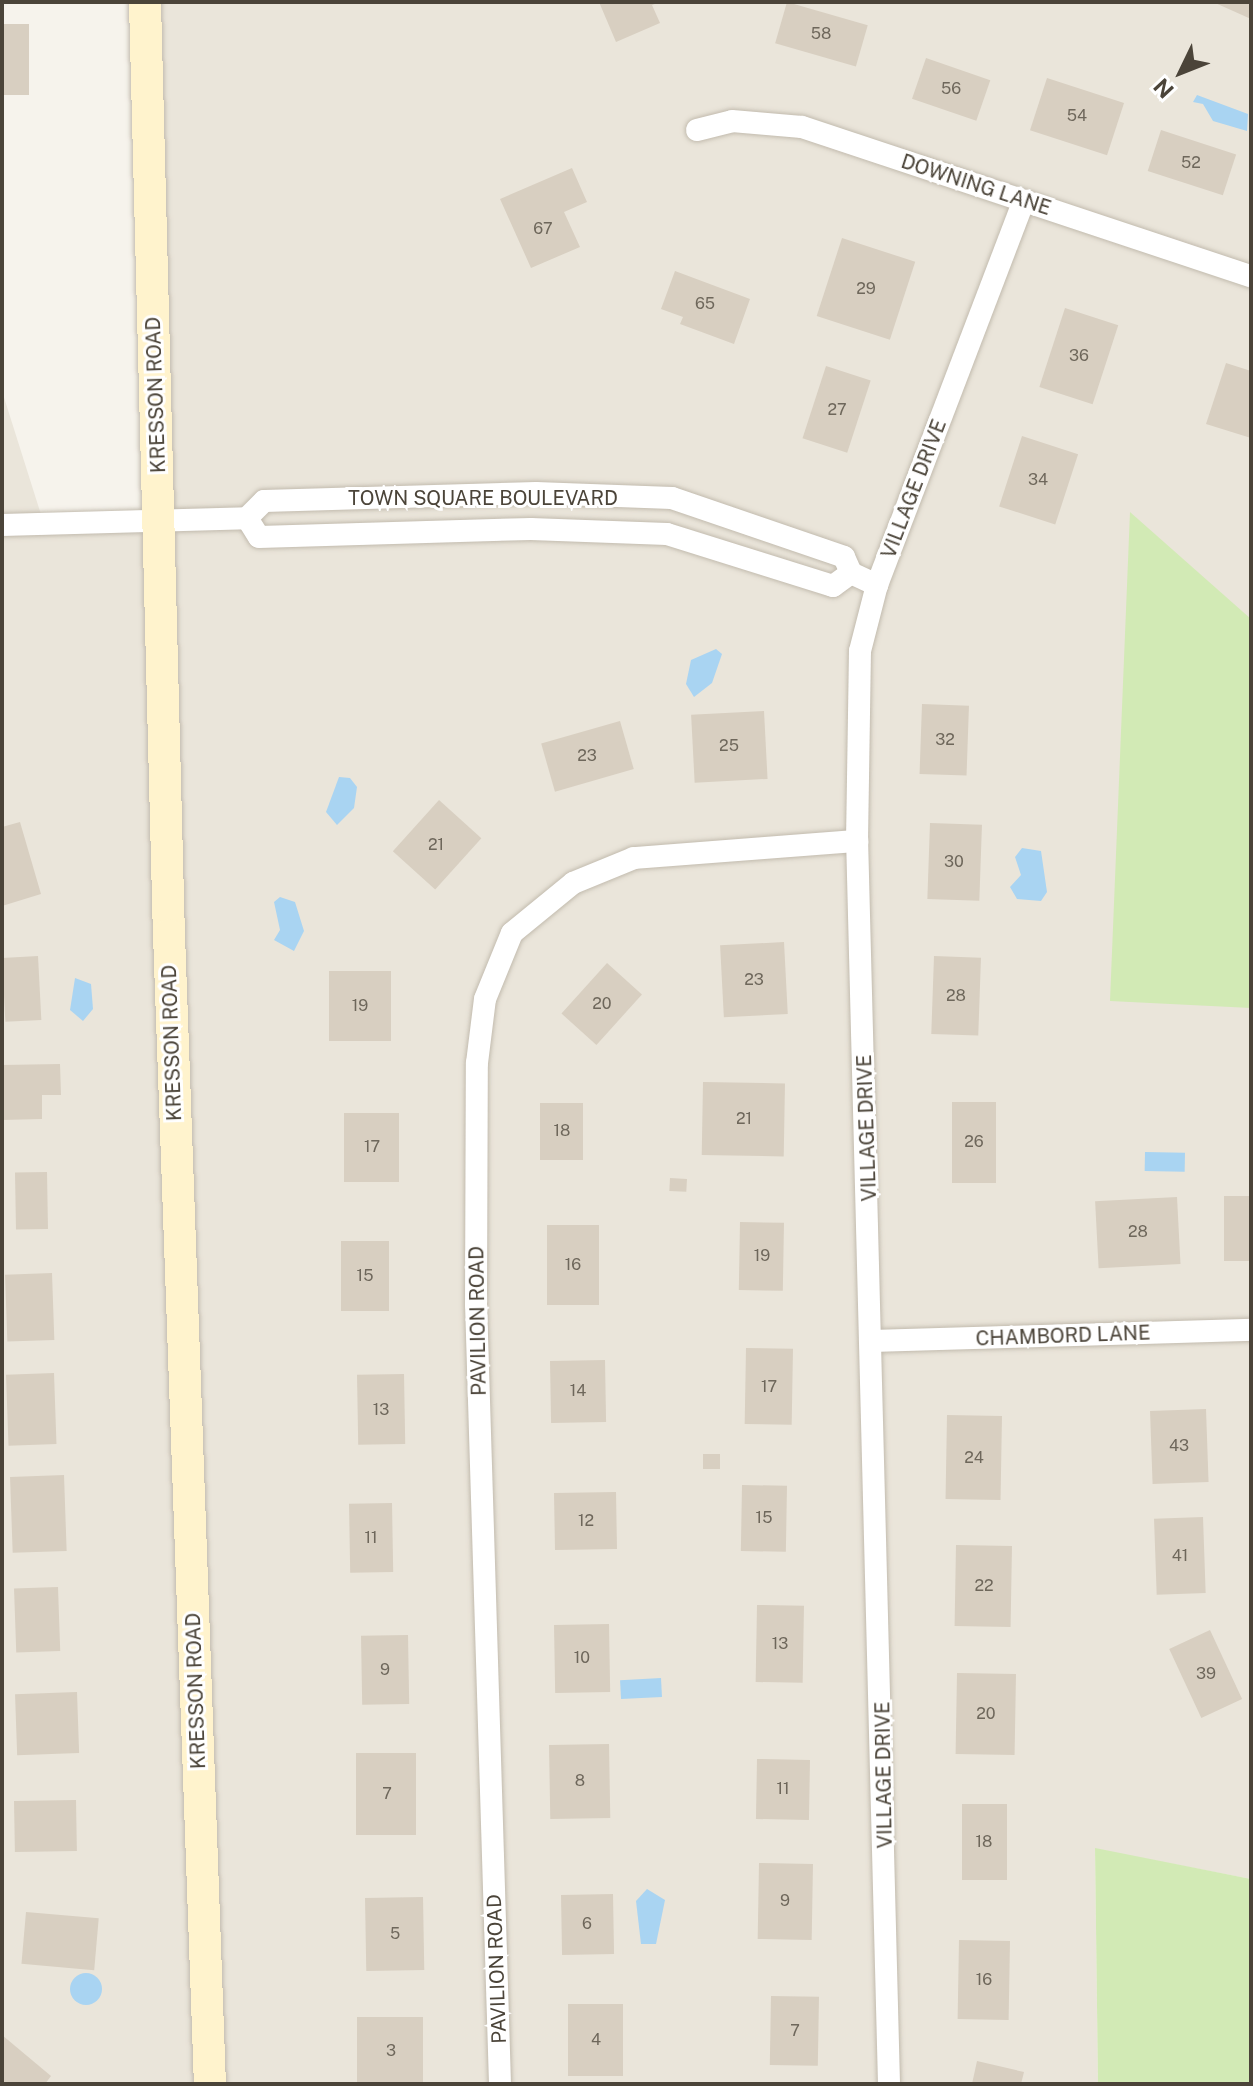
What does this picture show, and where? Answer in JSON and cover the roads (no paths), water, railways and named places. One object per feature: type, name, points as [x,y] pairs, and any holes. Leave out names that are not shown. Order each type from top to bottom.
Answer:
[{"type":"main road","name":"KRESSON ROAD","points":[[145,2],[210,2084]]},
{"type":"street","name":"DOWNING LANE","points":[[697,130],[732,121],[802,127],[1251,276]]},
{"type":"street","name":"VILLAGE DRIVE","points":[[889,2084],[874,1341],[857,841],[860,651],[877,585],[1024,201]]},
{"type":"street","name":"TOWN SQUARE BOULEVARD","points":[[2,525],[247,518],[264,501],[536,493],[672,498],[844,557],[851,573],[877,585]]},
{"type":"street","name":"TOWN SQUARE BOULEVARD","points":[[247,518],[259,537],[531,529],[667,534],[833,586],[851,573]]},
{"type":"street","name":"PAVILION ROAD","points":[[500,2084],[476,1305],[477,1063],[485,999],[512,933],[573,883],[634,858],[857,841]]},
{"type":"street","name":"CHAMBORD LANE","points":[[874,1341],[1251,1330]]},
{"type":"water","points":[[1197,95],[1248,114],[1247,131],[1213,121],[1203,104],[1193,102]]},
{"type":"water","points":[[716,649],[722,654],[712,683],[694,697],[686,684],[691,660]]},
{"type":"water","points":[[339,777],[350,778],[357,787],[354,808],[337,825],[326,812]]},
{"type":"water","points":[[1022,848],[1041,851],[1047,892],[1041,901],[1017,899],[1010,887],[1021,875],[1015,857]]},
{"type":"water","points":[[280,897],[295,902],[304,931],[294,951],[274,940],[280,930],[274,902]]},
{"type":"water","points":[[75,978],[91,984],[93,1009],[83,1021],[70,1010]]},
{"type":"water","points":[[1145,1152],[1185,1153],[1185,1172],[1145,1171]]},
{"type":"water","points":[[661,1678],[662,1697],[621,1699],[620,1680]]},
{"type":"water","points":[[647,1889],[665,1900],[656,1944],[641,1944],[636,1901]]},
{"type":"water","points":[[86,1973],[97,1978],[102,1989],[97,2000],[86,2005],[75,2000],[70,1989],[75,1978]]}]
